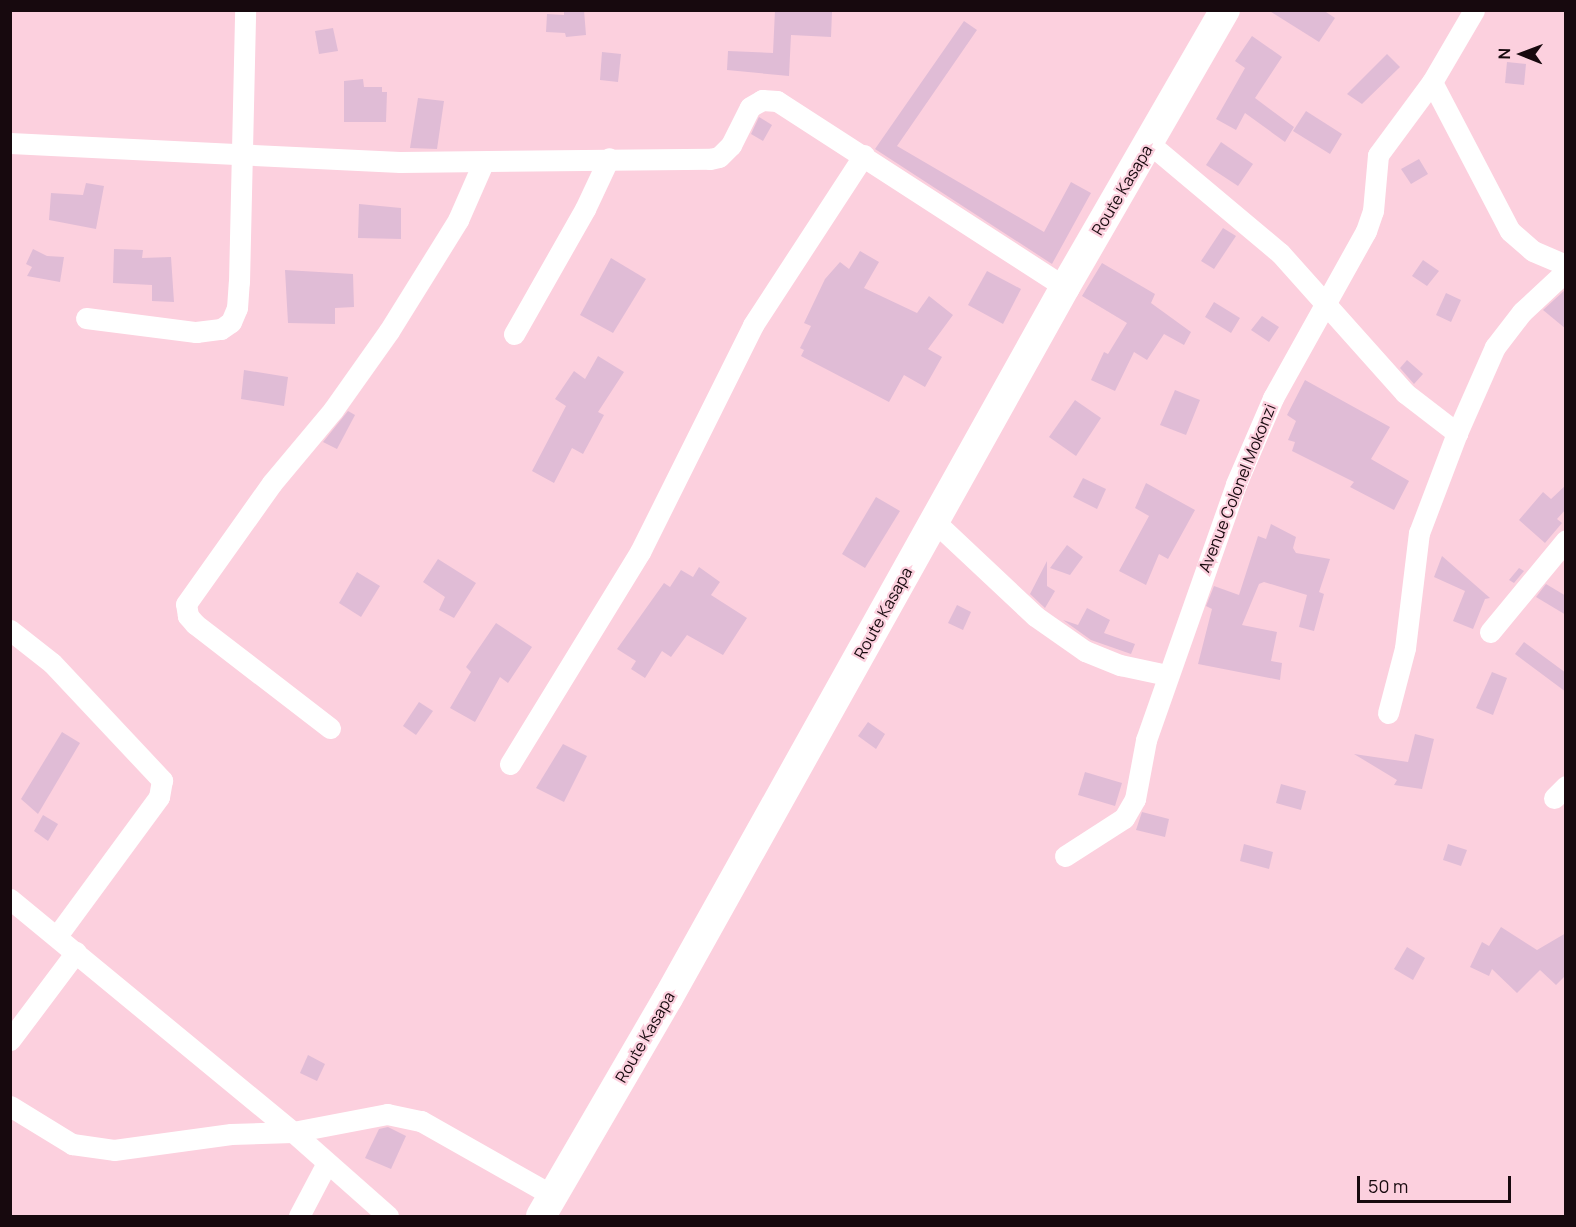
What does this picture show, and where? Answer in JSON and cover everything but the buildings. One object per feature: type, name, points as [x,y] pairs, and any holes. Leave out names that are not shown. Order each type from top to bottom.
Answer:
[{"type":"main road","name":"Route Kasapa","points":[[546,1206],[668,998],[1065,287],[1150,144],[1225,10]]},
{"type":"street","points":[[86,318],[196,332],[221,329],[231,322],[237,308],[239,282],[245,10]]},
{"type":"street","name":"Avenue Colonel Mokonzi","points":[[1065,856],[1124,818],[1135,799],[1146,740],[1236,484],[1273,398],[1370,221],[1378,155],[1432,82],[1474,10]]},
{"type":"street","points":[[1432,82],[1510,231],[1533,251],[1566,265]]},
{"type":"street","points":[[10,143],[241,152],[354,160],[483,163],[719,157],[731,145],[750,107],[762,100],[777,100],[1065,287]]},
{"type":"street","points":[[1150,144],[1280,253],[1405,393],[1457,433]]},
{"type":"street","points":[[510,764],[640,552],[753,325],[864,155]]},
{"type":"street","points":[[514,334],[585,209],[609,158]]},
{"type":"street","points":[[330,728],[195,624],[188,616],[186,604],[272,483],[333,410],[389,331],[458,220],[483,163]]},
{"type":"street","points":[[1388,713],[1405,648],[1419,533],[1457,433],[1495,347],[1522,312],[1566,271]]},
{"type":"street","points":[[934,521],[1035,616],[1085,651],[1120,665],[1167,675]]},
{"type":"street","points":[[1490,632],[1566,540]]},
{"type":"street","points":[[10,630],[52,663],[162,780],[159,797],[57,936]]},
{"type":"street","points":[[10,899],[293,1132],[388,1216]]},
{"type":"street","points":[[10,1040],[76,952]]},
{"type":"street","points":[[10,1106],[72,1144],[114,1150],[231,1134],[293,1132],[387,1114],[421,1121],[546,1206]]},
{"type":"street","points":[[299,1216],[327,1163]]}]
